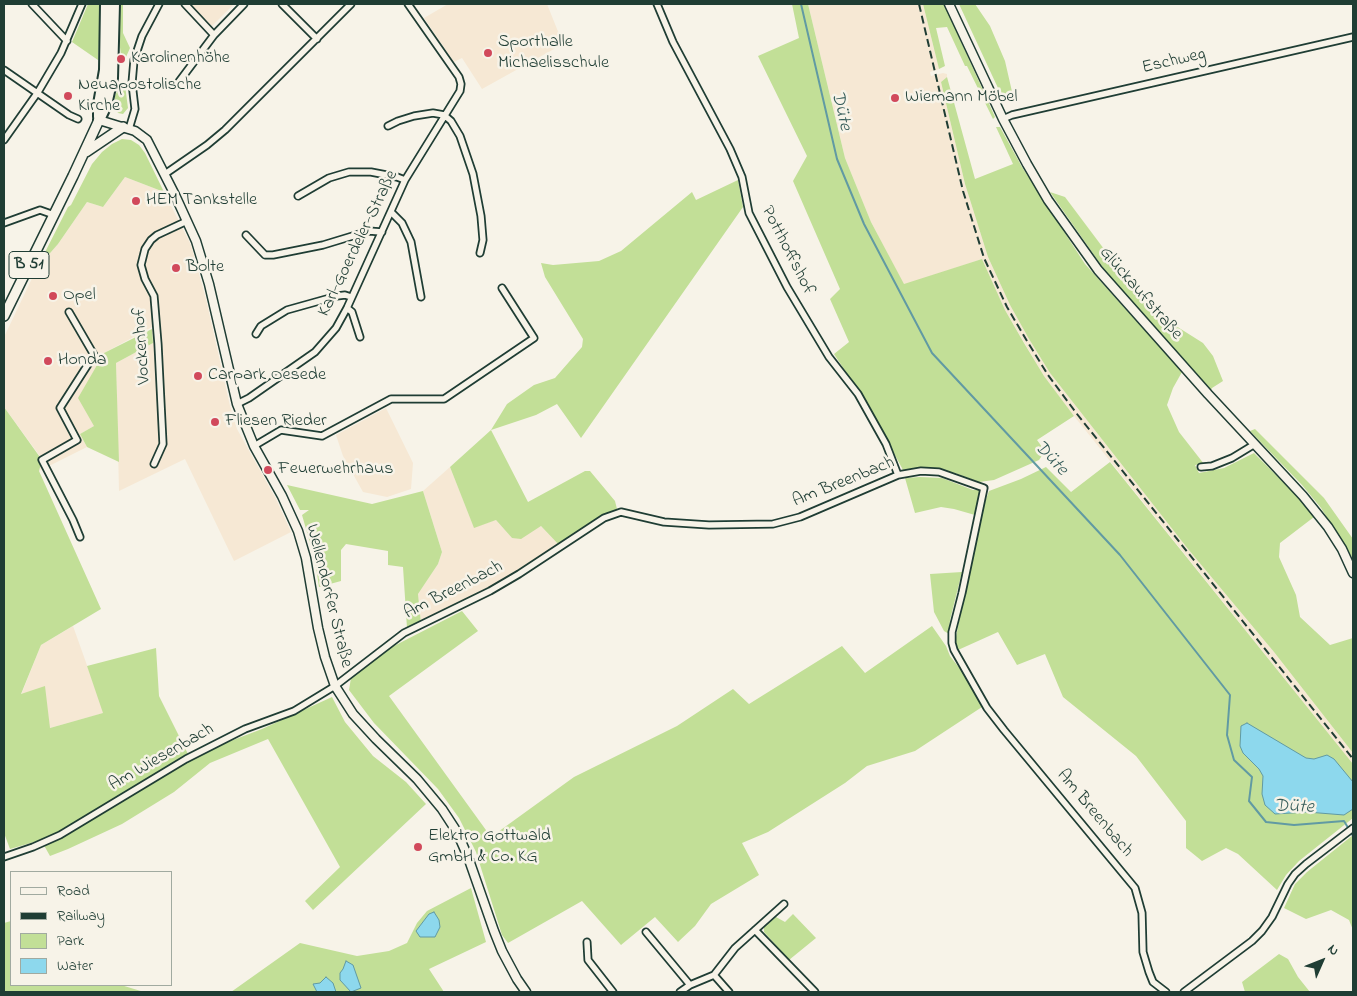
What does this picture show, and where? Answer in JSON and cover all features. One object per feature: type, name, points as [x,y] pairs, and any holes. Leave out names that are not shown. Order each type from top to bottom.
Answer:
[{"type":"highway","name":"B 51","points":[[99,120],[99,104],[106,70],[106,4]]},
{"type":"highway","name":"B 51","points":[[99,120],[106,105],[112,78],[114,4]]},
{"type":"main road","name":"B 51","points":[[4,316],[99,120]]},
{"type":"main road","points":[[84,154],[126,128]]},
{"type":"street","points":[[32,4],[67,41]]},
{"type":"street","points":[[4,140],[6,133],[38,92],[67,41],[82,4]]},
{"type":"street","points":[[126,128],[135,109],[132,83],[134,60],[142,36],[159,4]]},
{"type":"street","points":[[185,4],[214,35]]},
{"type":"street","points":[[178,83],[214,35],[244,4]]},
{"type":"street","points":[[282,4],[317,39]]},
{"type":"street","points":[[164,174],[225,130],[351,4]]},
{"type":"street","name":"Karl-Goerdeler-Straße","points":[[237,404],[250,398],[315,352],[336,328],[406,180],[444,115],[460,92],[461,84],[459,78],[408,4]]},
{"type":"street","name":"Potthoffshof","points":[[657,4],[674,42],[730,149],[742,177],[749,213],[787,287],[828,357],[858,394],[886,444],[898,475]]},
{"type":"street","name":"Glückaufstraße","points":[[949,4],[1003,119],[1048,200],[1098,270],[1303,496],[1342,549],[1353,573]]},
{"type":"street","name":"Eschweg","points":[[1003,119],[1012,115],[1353,37]]},
{"type":"street","points":[[4,70],[38,92],[68,115],[78,119]]},
{"type":"street","points":[[388,126],[414,116],[433,113],[444,115],[451,121],[460,136],[473,174],[481,216],[483,240],[480,253]]},
{"type":"street","name":"Wellendorfer Straße","points":[[99,120],[126,128],[147,140],[188,221],[203,262],[237,404],[254,446],[282,496],[298,531],[306,558],[323,650],[335,686],[353,714],[417,779],[452,824],[468,857],[502,951],[526,992]]},
{"type":"street","points":[[298,196],[329,178],[349,172],[371,172],[397,176],[406,180]]},
{"type":"street","points":[[4,223],[40,210],[54,214]]},
{"type":"street","points":[[392,213],[402,223],[411,242],[421,297]]},
{"type":"street","name":"Vockenhof","points":[[154,464],[163,444],[158,344],[154,296],[145,279],[141,265],[145,249],[151,240],[157,235],[188,221]]},
{"type":"street","points":[[246,235],[265,254],[273,255],[323,245],[369,231],[382,232]]},
{"type":"street","points":[[254,446],[281,430],[322,436],[391,399],[444,399],[534,338],[502,288]]},
{"type":"street","points":[[256,334],[261,326],[287,310],[337,296],[345,295],[351,297]]},
{"type":"street","points":[[347,308],[352,312],[360,337]]},
{"type":"street","points":[[69,312],[94,355],[60,408],[77,440],[42,460],[80,537]]},
{"type":"street","points":[[1201,467],[1212,466],[1232,458],[1255,444]]},
{"type":"street","name":"Am Breenbach","points":[[335,686],[404,634],[490,591],[589,527],[604,518],[621,512],[664,522],[709,525],[773,524],[800,517],[898,475],[921,471],[939,472],[984,488],[953,627],[952,643],[954,650],[987,708],[1135,888],[1142,913],[1143,952],[1153,982],[1166,992]]},
{"type":"street","name":"Am Wiesenbach","points":[[4,857],[60,835],[186,759],[245,729],[294,711],[335,686]]},
{"type":"street","points":[[1184,992],[1257,936],[1272,917],[1295,874],[1353,828]]},
{"type":"street","points":[[680,992],[690,985],[714,975],[735,948],[784,904]]},
{"type":"street","points":[[755,930],[815,992]]},
{"type":"street","points":[[646,932],[690,985]]},
{"type":"street","points":[[586,942],[588,960],[613,992]]},
{"type":"street","points":[[714,975],[728,992]]},
{"type":"shaded area","points":[[190,4],[234,4],[212,26]]},
{"type":"shaded area","points":[[448,4],[547,4],[563,44],[482,89],[462,58],[454,62],[424,18]]},
{"type":"shaded area","points":[[808,4],[923,4],[939,69],[930,72],[931,76],[947,74],[947,77],[941,82],[965,184],[988,257],[1010,305],[1029,339],[1050,373],[1188,549],[1274,652],[1353,753],[1353,764],[1044,376],[1005,310],[982,259],[904,285],[871,222],[845,158]]},
{"type":"shaded area","points":[[125,177],[164,192],[191,245],[237,429],[276,499],[291,532],[234,561],[185,459],[119,491],[116,363],[153,343],[152,327],[104,353],[94,426],[80,434],[87,447],[39,471],[42,459],[4,407],[4,337],[37,268],[58,244],[87,202],[103,207]]},
{"type":"shaded area","points":[[386,408],[413,463],[411,489],[387,497],[363,492],[343,456],[336,435]]},
{"type":"shaded area","points":[[450,467],[474,527],[496,520],[512,538],[541,526],[559,545],[466,602],[421,623],[418,594],[438,564],[442,552],[423,491]]},
{"type":"shaded area","points":[[73,626],[104,713],[50,728],[21,695],[41,645]]},
{"type":"green space","points":[[88,4],[101,4],[98,60],[72,42]]},
{"type":"green space","points":[[119,4],[123,4],[123,33],[130,48],[126,57],[121,55],[119,40]]},
{"type":"green space","points":[[792,4],[808,4],[845,158],[871,222],[904,284],[982,259],[1005,310],[1024,343],[1044,376],[1074,416],[1037,440],[1045,451],[1039,460],[994,480],[979,482],[955,473],[924,468],[903,470],[869,407],[834,354],[849,342],[830,299],[840,289],[793,181],[807,156],[758,56],[799,38]]},
{"type":"green space","points":[[923,4],[944,4],[995,117],[993,119],[947,27],[936,28],[945,66],[939,69]]},
{"type":"green space","points":[[959,4],[975,4],[990,26],[1005,61],[1013,96],[1004,101]]},
{"type":"green space","points":[[947,77],[975,179],[1013,164],[996,127],[1000,127],[1022,167],[1085,264],[1182,372],[1173,388],[1167,405],[1179,432],[1204,464],[1195,465],[1199,473],[1224,468],[1254,453],[1299,498],[1314,517],[1280,543],[1279,557],[1296,595],[1300,617],[1330,645],[1353,638],[1353,753],[1274,652],[1188,549],[1050,373],[1029,339],[1010,305],[988,257],[965,184],[941,82]]},
{"type":"green space","points":[[120,85],[125,85],[128,108],[123,114],[118,113],[115,109],[115,96]]},
{"type":"green space","points":[[122,139],[131,140],[139,145],[145,153],[164,192],[125,177],[103,207],[87,202],[58,244],[37,268],[92,164],[102,152]]},
{"type":"green space","points":[[738,180],[743,207],[581,438],[557,404],[536,415],[491,430],[507,404],[534,385],[555,378],[582,347],[583,339],[545,277],[541,263],[553,265],[599,261],[621,251],[692,192],[696,200]]},
{"type":"green space","points":[[1050,192],[1065,197],[1149,309],[1203,343],[1213,356],[1223,381],[1212,388],[1208,394],[1108,275]]},
{"type":"green space","points":[[152,329],[153,343],[116,363],[119,462],[87,447],[80,434],[94,426],[78,398],[104,353]]},
{"type":"green space","points":[[4,407],[42,460],[39,471],[101,609],[41,645],[21,694],[45,686],[50,728],[103,713],[87,666],[156,648],[159,696],[191,760],[220,745],[262,729],[332,697],[345,722],[373,756],[406,782],[426,804],[313,910],[305,901],[340,867],[268,739],[210,763],[174,792],[122,824],[68,849],[50,856],[41,840],[10,849],[4,833]]},
{"type":"green space","points":[[1255,429],[1324,498],[1353,539],[1353,559],[1321,508],[1302,485],[1250,431]]},
{"type":"green space","points":[[491,430],[528,502],[585,471],[590,471],[615,501],[617,509],[587,525],[559,545],[541,526],[521,539],[512,538],[496,520],[474,528],[450,467]]},
{"type":"green space","points":[[1110,462],[1353,764],[1353,818],[1299,861],[1286,875],[1277,890],[1238,854],[1226,848],[1202,861],[1186,848],[1186,821],[1136,756],[1063,697],[1045,654],[1017,665],[998,632],[958,650],[955,642],[980,516],[989,491],[1046,467],[1071,492]]},
{"type":"green space","points":[[905,478],[942,478],[973,490],[982,490],[975,515],[941,507],[915,513]]},
{"type":"green space","points":[[287,485],[372,504],[423,491],[442,552],[438,564],[418,594],[421,623],[407,628],[403,567],[388,565],[388,551],[346,544],[341,550],[341,581],[319,587],[315,560],[302,515],[309,510],[300,510]]},
{"type":"green space","points":[[962,572],[950,620],[949,634],[944,631],[934,612],[930,574]]},
{"type":"green space","points":[[462,611],[478,631],[389,696],[491,837],[574,777],[677,726],[733,689],[749,704],[842,646],[865,673],[932,626],[946,646],[950,656],[964,674],[982,707],[915,751],[867,766],[845,783],[768,832],[742,843],[759,875],[711,904],[695,926],[678,942],[655,917],[621,945],[582,901],[508,943],[502,935],[476,852],[459,818],[438,789],[374,723],[349,690],[351,678],[375,658],[390,648]]},
{"type":"green space","points":[[1353,835],[1353,930],[1349,920],[1331,910],[1306,919],[1284,908],[1295,884]]},
{"type":"green space","points":[[471,888],[486,942],[429,969],[444,992],[231,992],[300,943],[357,956],[389,951],[407,943],[417,923],[427,911]]},
{"type":"green space","points":[[793,914],[816,938],[789,960],[764,932],[764,927],[776,917],[785,922]]},
{"type":"green space","points":[[10,921],[10,986],[124,986],[144,992],[4,992],[4,923]]},
{"type":"green space","points":[[1279,954],[1288,959],[1298,977],[1310,992],[1245,992],[1242,982]]},
{"type":"water","points":[[1247,723],[1306,758],[1314,759],[1327,755],[1334,759],[1353,782],[1353,809],[1344,815],[1307,812],[1275,814],[1265,805],[1262,794],[1263,776],[1259,769],[1243,753],[1240,746],[1241,726]]},
{"type":"water","points":[[434,912],[439,920],[440,927],[435,937],[420,937],[416,931],[429,914]]},
{"type":"water","points":[[346,961],[353,965],[361,988],[351,992],[340,980],[340,973]]},
{"type":"water","points":[[326,977],[333,983],[336,992],[317,992],[313,984],[320,983]]},
{"type":"waterway","name":"Düte","points":[[801,4],[837,159],[864,224],[932,353],[1120,555],[1230,695],[1227,735],[1234,760],[1252,777],[1249,801],[1266,822],[1294,825],[1344,821],[1353,836]]},
{"type":"railway","points":[[919,4],[963,191],[984,258],[1007,307],[1048,375],[1077,414],[1353,759]]},
{"type":"place","name":"Sporthalle Michaelisschule","points":[[488,53]]},
{"type":"place","name":"Karolinenhöhe","points":[[121,59]]},
{"type":"place","name":"Neuapostolische Kirche","points":[[68,96]]},
{"type":"place","name":"Wiemann Möbel","points":[[895,98]]},
{"type":"place","name":"HEM Tankstelle","points":[[136,201]]},
{"type":"place","name":"Bolte","points":[[176,268]]},
{"type":"place","name":"Opel","points":[[53,296]]},
{"type":"place","name":"Honda","points":[[48,361]]},
{"type":"place","name":"Carpark Oesede","points":[[198,376]]},
{"type":"place","name":"Fliesen Rieder","points":[[215,422]]},
{"type":"place","name":"Feuerwehrhaus","points":[[268,470]]},
{"type":"place","name":"Elektro Gottwald GmbH & Co. KG","points":[[418,847]]}]
